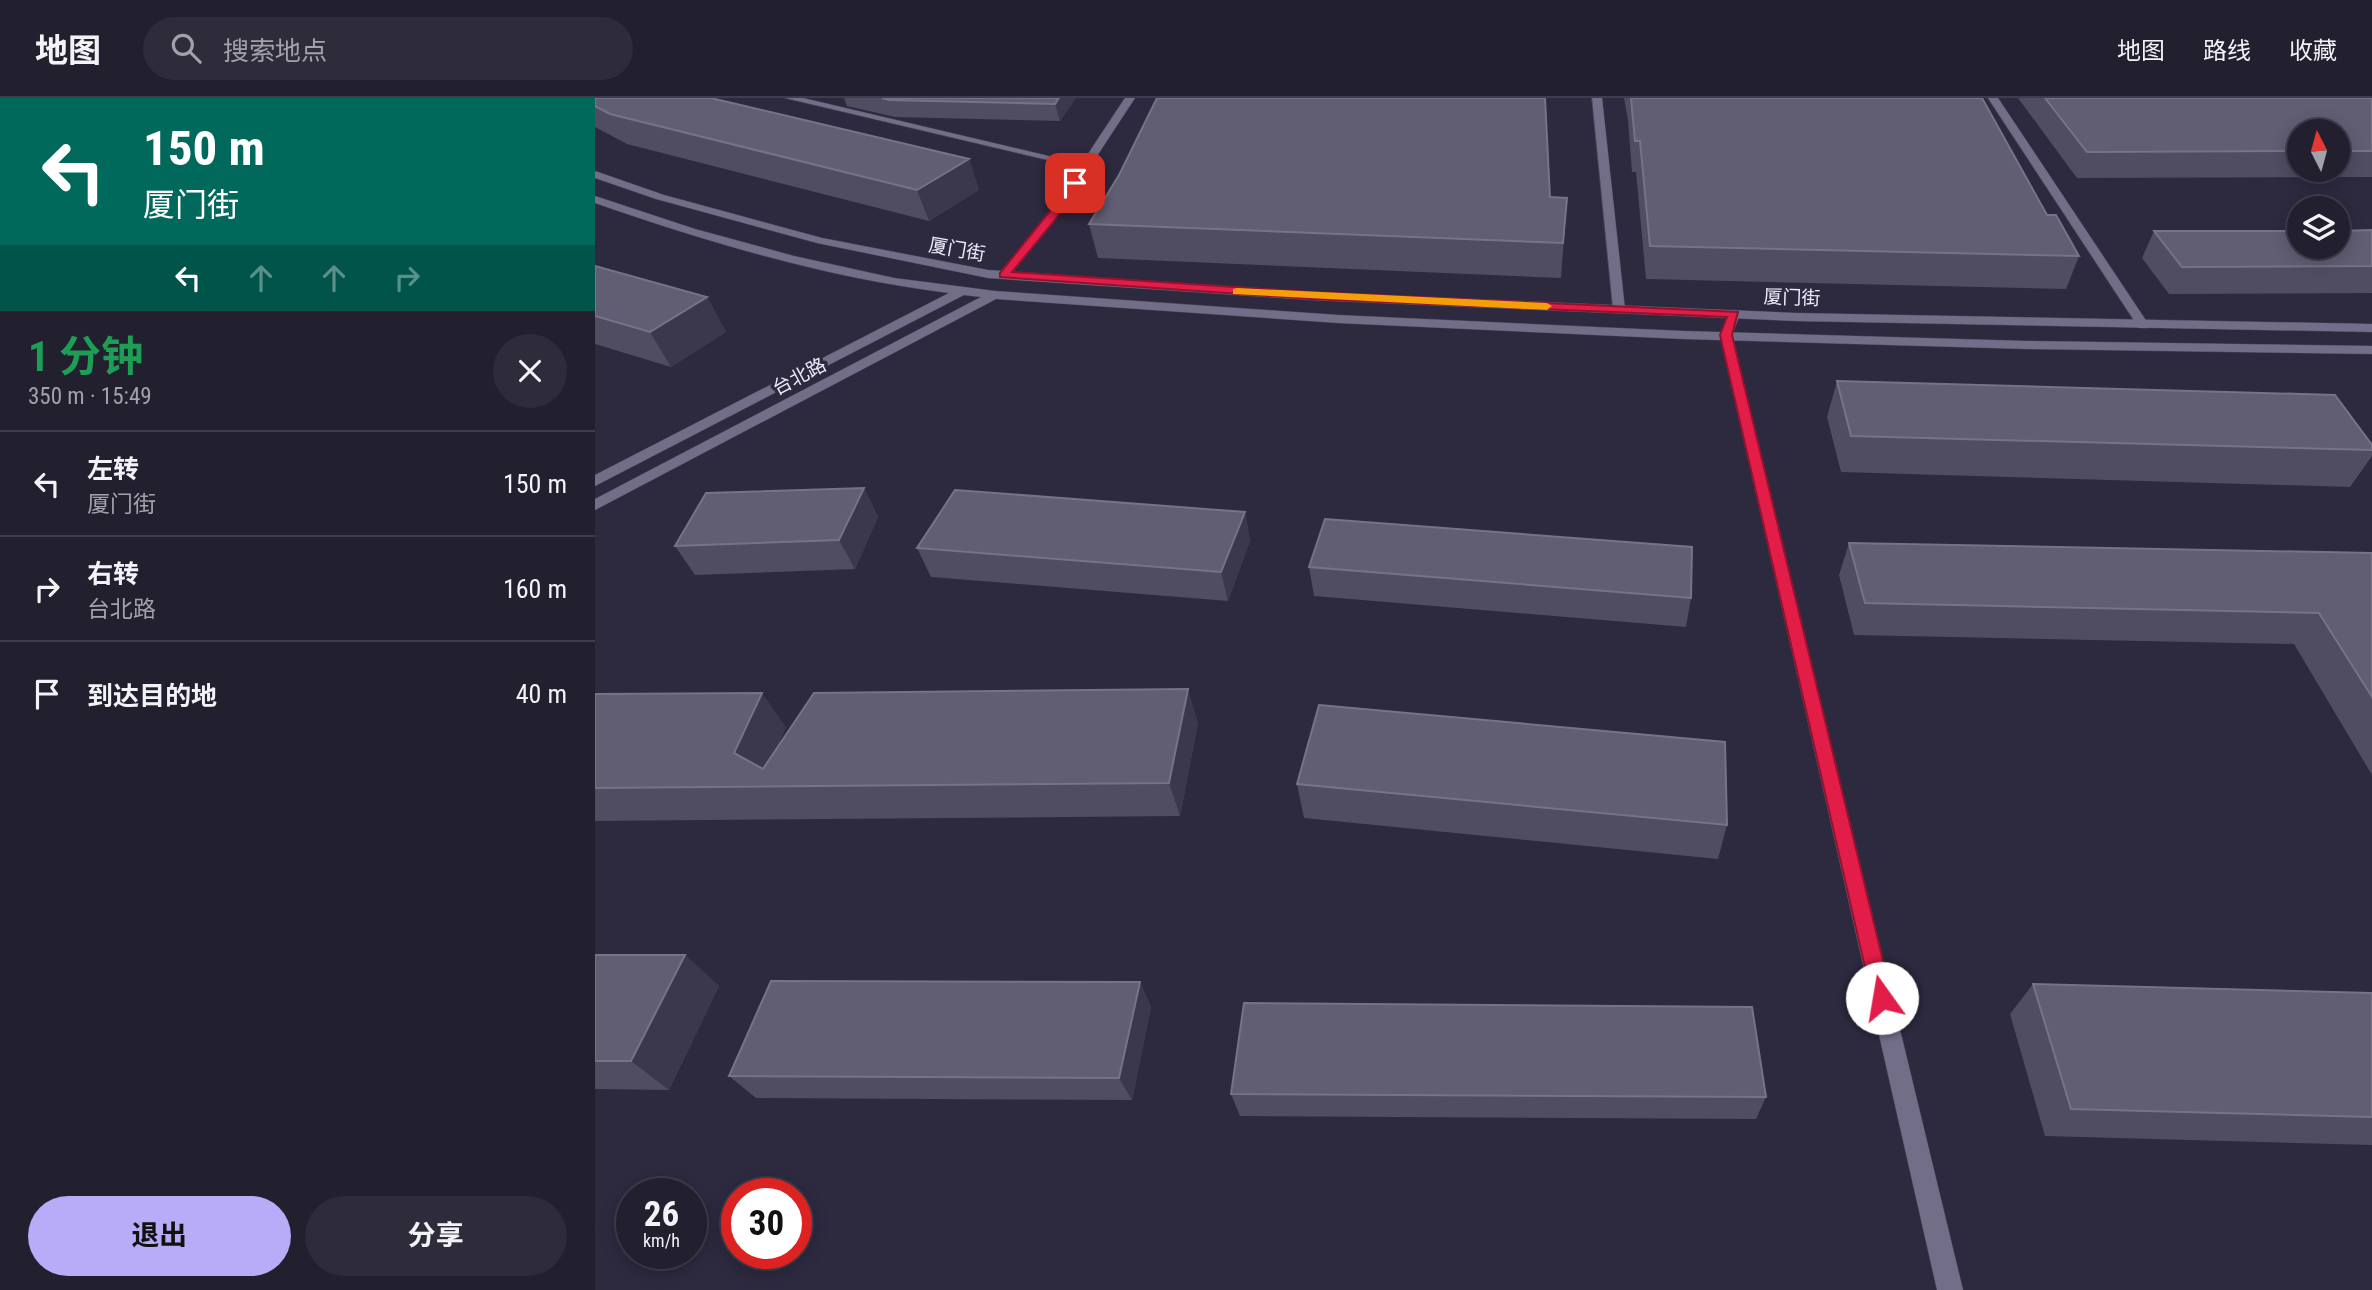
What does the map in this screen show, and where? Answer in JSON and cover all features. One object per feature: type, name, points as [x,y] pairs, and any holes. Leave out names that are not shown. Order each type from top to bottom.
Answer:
[{"type":"main road","points":[[790,98],[1086,166]]},
{"type":"main road","name":"台北路","points":[[595,505],[995,295],[1051,218],[1131,98]]},
{"type":"main road","points":[[1597,98],[1619,309]]},
{"type":"main road","points":[[1993,98],[2143,325]]},
{"type":"main road","name":"厦门街","points":[[595,174],[660,197],[821,241],[988,274],[1298,295],[1734,314],[2372,328]]},
{"type":"main road","name":"厦门街","points":[[595,199],[705,234],[794,258],[962,292],[995,295],[1303,316],[1726,335],[2372,350]]},
{"type":"main road","name":"台北路","points":[[595,481],[962,292],[988,274]]},
{"type":"main road","points":[[1734,314],[1726,335],[1951,1290]]},
{"type":"building","points":[[595,98],[711,98],[969,159],[917,190],[610,114],[595,106]]},
{"type":"building","points":[[882,98],[1059,98],[1055,104]]},
{"type":"building","points":[[1157,98],[1545,98],[1550,197],[1567,198],[1563,243],[1089,224],[1119,175]]},
{"type":"building","points":[[1631,98],[1982,98],[2047,215],[2056,215],[2079,256],[1650,246],[1640,141],[1635,141]]},
{"type":"building","points":[[2045,98],[2372,98],[2372,151],[2350,151],[2350,119],[2287,119],[2287,151],[2087,152]]},
{"type":"building","points":[[2372,230],[2372,266],[2182,267],[2154,231],[2287,231],[2287,259],[2350,259],[2350,231]]},
{"type":"building","points":[[595,266],[707,297],[650,332],[595,316]]},
{"type":"building","points":[[1837,381],[2335,395],[2372,445],[2372,450],[1851,436]]},
{"type":"building","points":[[864,488],[839,540],[675,546],[706,493]]},
{"type":"building","points":[[955,490],[1245,512],[1221,572],[917,548]]},
{"type":"building","points":[[1325,519],[1692,547],[1691,598],[1309,567]]},
{"type":"building","points":[[1849,543],[2372,553],[2372,697],[2319,613],[1865,603]]},
{"type":"building","points":[[1188,689],[1169,783],[595,788],[595,694],[762,693],[734,753],[763,769],[814,693]]},
{"type":"building","points":[[1319,705],[1725,742],[1727,825],[1297,784]]},
{"type":"building","points":[[595,955],[685,955],[631,1061],[595,1061]]},
{"type":"building","points":[[771,981],[1140,982],[1119,1078],[729,1076]]},
{"type":"building","points":[[2033,984],[2372,993],[2372,1117],[2071,1109]]},
{"type":"building","points":[[1244,1003],[1752,1007],[1766,1097],[1231,1094]]},
{"type":"slow traffic","points":[[1237,291],[1547,306]]},
{"type":"route","points":[[1075,183],[1051,218],[1004,275],[1311,296],[1734,314],[1726,335],[1882,998]]}]
